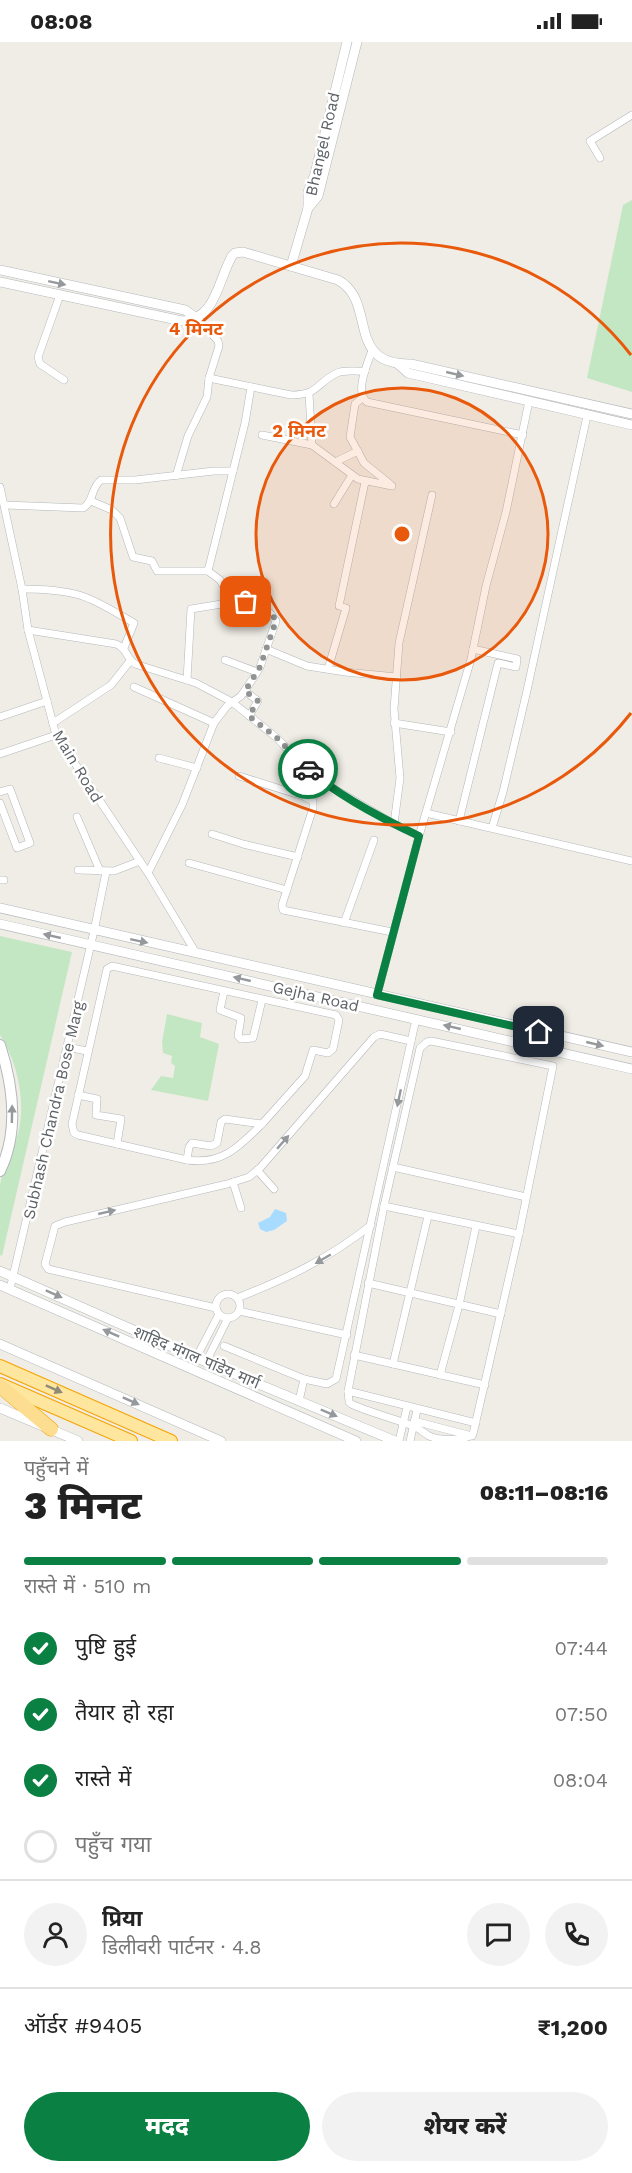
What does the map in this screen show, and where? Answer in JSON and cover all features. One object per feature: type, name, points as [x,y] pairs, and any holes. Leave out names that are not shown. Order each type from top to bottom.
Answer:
[{"type":"highway","points":[[0,1366],[171,1441]]},
{"type":"highway","points":[[0,1385],[51,1429]]},
{"type":"highway","points":[[0,1385],[131,1441]]},
{"type":"main road","points":[[0,1045],[8,1070],[12,1094],[12,1126],[0,1171]]},
{"type":"street","name":"Bhangel Road","points":[[291,266],[308,208],[318,196],[319,176],[342,82],[347,42]]},
{"type":"street","name":"Bhangel Road","points":[[342,82],[357,42]]},
{"type":"street","points":[[600,158],[590,141],[632,115]]},
{"type":"street","points":[[0,282],[182,321],[198,319],[212,301],[229,261],[235,253],[243,252],[339,280],[348,285],[355,297],[363,330],[372,350],[385,360],[398,364],[411,364],[542,399],[587,416],[632,425]]},
{"type":"street","points":[[0,270],[186,310],[198,319],[219,343],[209,378],[207,397],[188,436],[176,476]]},
{"type":"street","points":[[60,295],[38,357],[40,364],[64,380]]},
{"type":"street","points":[[262,435],[312,445],[352,476],[364,482],[392,486],[364,463],[350,437],[355,404],[362,398],[365,371],[372,350]]},
{"type":"street","points":[[398,364],[408,373],[529,401],[542,399],[632,414]]},
{"type":"street","points":[[209,378],[291,395],[309,394],[338,372],[365,371]]},
{"type":"street","points":[[208,571],[245,423],[251,387]]},
{"type":"street","points":[[309,394],[312,445]]},
{"type":"street","points":[[362,398],[367,402],[523,435]]},
{"type":"street","points":[[377,995],[392,932],[473,649],[486,586],[506,512],[529,401]]},
{"type":"street","points":[[603,419],[604,408]]},
{"type":"street","points":[[492,828],[526,695],[587,416]]},
{"type":"street","points":[[335,462],[357,452]]},
{"type":"street","points":[[5,505],[78,509],[87,506],[91,501],[96,485],[101,480],[135,480],[233,471]]},
{"type":"street","points":[[334,504],[352,476]]},
{"type":"street","points":[[328,669],[346,608],[339,606],[364,482]]},
{"type":"street","name":"Main Road","points":[[0,488],[22,589],[28,630],[56,735],[148,873],[196,953]]},
{"type":"street","points":[[394,824],[400,778],[394,723],[399,643],[432,495]]},
{"type":"street","points":[[91,501],[116,512],[132,555],[136,558],[152,561],[157,571],[208,571],[220,580],[229,595],[275,617],[274,627],[257,672],[245,691],[219,714],[214,723],[174,821],[148,873]]},
{"type":"street","points":[[22,589],[79,595],[134,623],[124,648]]},
{"type":"street","points":[[187,681],[191,609],[228,603],[229,595]]},
{"type":"street","points":[[28,630],[116,644],[124,648],[130,661],[135,664],[196,683],[232,702],[277,738],[326,784],[419,836]]},
{"type":"street","points":[[266,649],[307,666],[397,677]]},
{"type":"street","points":[[459,821],[498,663],[516,667],[517,659],[473,649]]},
{"type":"street","points":[[225,660],[257,672]]},
{"type":"street","points":[[53,723],[111,686],[130,661]]},
{"type":"street","points":[[134,687],[214,723]]},
{"type":"street","points":[[245,691],[258,701],[249,716]]},
{"type":"street","points":[[0,717],[47,701]]},
{"type":"street","points":[[394,723],[451,732]]},
{"type":"street","points":[[0,754],[56,735]]},
{"type":"street","points":[[159,758],[197,768]]},
{"type":"street","points":[[239,776],[313,801],[313,808],[282,904],[283,910],[392,932]]},
{"type":"street","points":[[0,792],[10,789],[30,843],[17,848],[0,803]]},
{"type":"street","points":[[426,813],[632,861]]},
{"type":"street","points":[[77,817],[103,872]]},
{"type":"street","points":[[213,834],[243,844],[298,857]]},
{"type":"street","points":[[344,922],[374,840]]},
{"type":"street","points":[[78,870],[103,872],[121,869],[140,861]]},
{"type":"street","points":[[189,863],[287,890]]},
{"type":"street","name":"Subhash Chandra Bose Marg","points":[[10,1289],[94,931],[103,872]]},
{"type":"street","name":"Gejha Road","points":[[0,908],[632,1052]]},
{"type":"street","name":"Gejha Road","points":[[0,924],[632,1069]]},
{"type":"street","points":[[116,966],[193,984],[336,1015],[339,1020],[332,1051],[313,1050],[304,1076],[262,1124],[232,1152],[203,1160],[186,1160],[74,1133],[72,1124],[107,969],[116,966]]},
{"type":"street","points":[[193,984],[195,968]]},
{"type":"street","points":[[224,991],[220,1010],[241,1018],[238,1034],[240,1039],[253,1038],[262,1000]]},
{"type":"street","points":[[224,1346],[304,1379],[327,1384],[333,1382],[347,1335],[416,1019]]},
{"type":"street","points":[[228,1318],[218,1311],[48,1269],[45,1264],[53,1229],[58,1224],[249,1177],[374,1037],[380,1034],[411,1041]]},
{"type":"street","points":[[484,1052],[487,1036]]},
{"type":"street","points":[[497,1054],[500,1038]]},
{"type":"street","points":[[431,1041],[484,1052],[553,1066],[486,1385],[472,1436],[404,1424],[351,1404],[348,1391],[384,1206],[421,1046],[431,1041]]},
{"type":"street","points":[[67,1047],[87,1051]]},
{"type":"street","points":[[78,1095],[97,1099],[96,1115],[121,1119],[117,1144]]},
{"type":"street","points":[[186,1160],[192,1143],[212,1146],[217,1143],[221,1122],[225,1119],[262,1124]]},
{"type":"street","points":[[393,1167],[526,1197]]},
{"type":"street","points":[[257,1170],[274,1189]]},
{"type":"street","points":[[233,1182],[241,1208]]},
{"type":"street","points":[[384,1206],[519,1234]]},
{"type":"street","points":[[393,1364],[428,1216]]},
{"type":"street","points":[[237,1298],[289,1277],[321,1260],[371,1225]]},
{"type":"street","points":[[440,1375],[459,1305],[476,1226]]},
{"type":"street","name":"शाहिद मंगल पांडेय मार्ग","points":[[0,1271],[196,1358],[397,1441]]},
{"type":"street","points":[[368,1283],[501,1314]]},
{"type":"street","points":[[0,1285],[356,1441]]},
{"type":"street","points":[[196,1358],[209,1335],[218,1311],[217,1301],[228,1294],[237,1298],[240,1304],[235,1316],[228,1318]]},
{"type":"street","points":[[239,1311],[347,1335]]},
{"type":"street","points":[[206,1362],[228,1318]]},
{"type":"street","points":[[209,1335],[219,1339]]},
{"type":"street","points":[[0,1344],[221,1441]]},
{"type":"street","points":[[354,1355],[486,1385]]},
{"type":"street","points":[[299,1401],[304,1379]]},
{"type":"street","points":[[348,1391],[476,1423]]},
{"type":"street","points":[[397,1441],[404,1424],[407,1407]]},
{"type":"street","points":[[0,1408],[78,1441]]},
{"type":"street","points":[[410,1441],[417,1410]]},
{"type":"green space","points":[[632,200],[632,392],[587,378],[623,205]]},
{"type":"green space","points":[[0,936],[72,952],[2,1256],[0,1255],[0,1185],[20,1125],[21,1098],[12,1058],[0,1035]]},
{"type":"green space","points":[[167,1014],[202,1023],[200,1037],[219,1044],[208,1101],[151,1090],[161,1076],[173,1078],[175,1066],[171,1063],[172,1056],[163,1053],[162,1042]]},
{"type":"water","points":[[275,1209],[286,1213],[287,1221],[274,1230],[266,1232],[260,1229],[258,1223],[270,1217]]},
{"type":"way so far","points":[[246,602],[272,614],[276,621],[260,667],[245,691],[258,701],[249,716],[277,738],[308,769]]},
{"type":"route","points":[[308,769],[326,784],[419,836],[377,995],[539,1032]]}]
